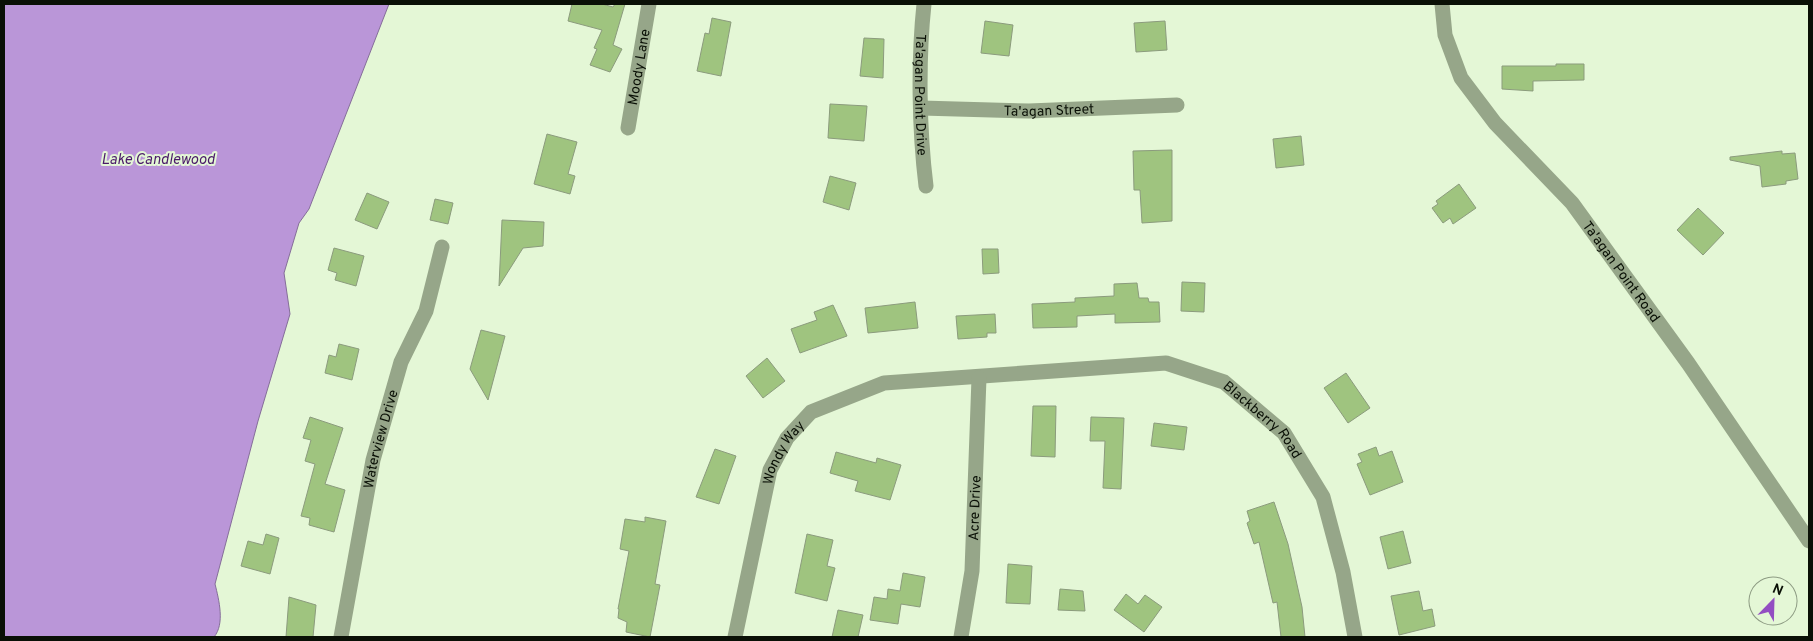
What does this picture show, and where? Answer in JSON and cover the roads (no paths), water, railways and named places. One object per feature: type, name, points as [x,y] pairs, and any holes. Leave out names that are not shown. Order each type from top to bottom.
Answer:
[{"type":"street","name":"Moody Lane","points":[[628,128],[650,4]]},
{"type":"street","name":"Ta'agan Point Drive","points":[[924,4],[921,108],[922,151],[926,186]]},
{"type":"street","name":"Ta'agan Point Road","points":[[1442,4],[1445,35],[1461,78],[1495,123],[1572,204],[1688,363],[1809,541]]},
{"type":"street","name":"Ta'agan Street","points":[[921,108],[1028,111],[1177,104]]},
{"type":"street","name":"Waterview Drive","points":[[341,637],[373,460],[401,362],[426,311],[442,246]]},
{"type":"street","name":"Blackberry Road","points":[[978,378],[1166,363],[1224,382],[1284,433],[1323,497],[1344,572],[1355,637]]},
{"type":"street","name":"Wondy Way","points":[[735,637],[770,470],[787,438],[811,412],[884,383],[978,378]]},
{"type":"street","name":"Acre Drive","points":[[961,637],[972,571],[978,378]]},
{"type":"water","name":"Lake Candlewood","points":[[4,4],[389,4],[309,209],[299,223],[284,273],[290,314],[258,421],[215,584],[220,619],[214,637],[4,637]]}]
